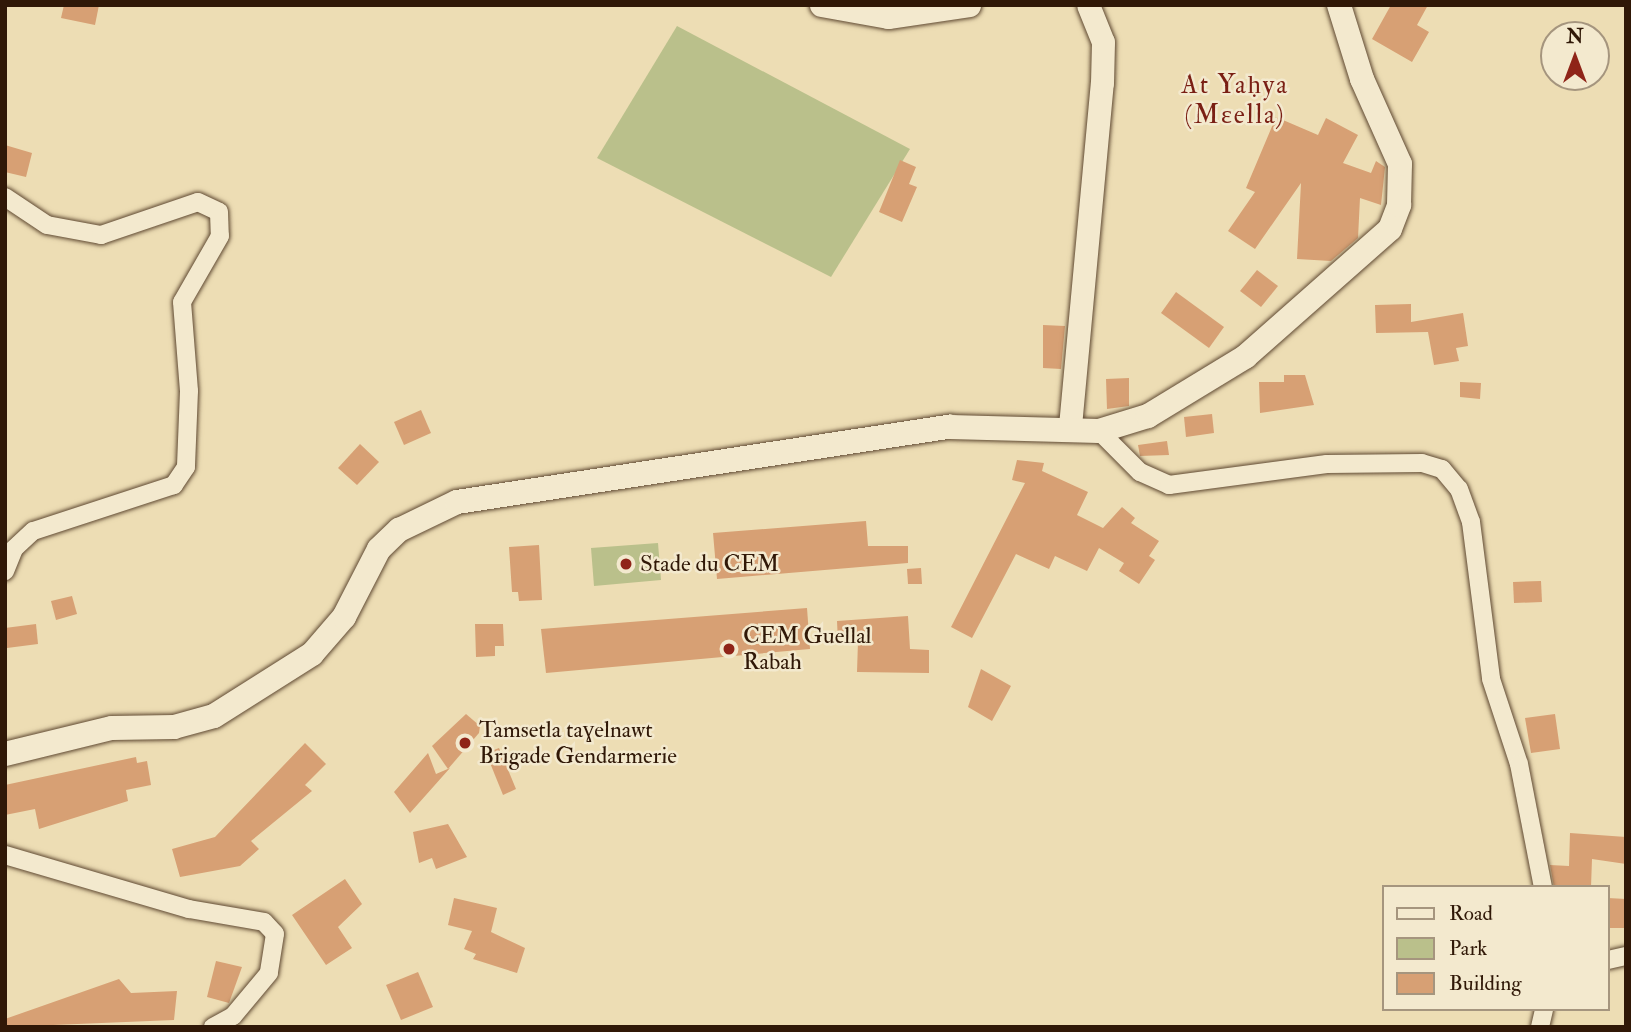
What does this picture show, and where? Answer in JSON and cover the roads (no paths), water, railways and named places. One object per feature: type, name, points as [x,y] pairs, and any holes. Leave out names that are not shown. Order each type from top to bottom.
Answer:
[{"type":"main road","points":[[5,754],[65,736],[214,716],[312,654],[344,617],[379,549],[399,530],[457,502],[950,427],[1070,426],[1099,431],[1148,416],[1245,357],[1390,229],[1399,205],[1400,164],[1362,79],[1339,5]]},
{"type":"street","points":[[821,5],[888,17],[930,16],[969,5]]},
{"type":"street","points":[[1070,426],[1102,83],[1103,42],[1088,5]]},
{"type":"street","points":[[5,197],[47,225],[101,235],[198,202],[219,212],[220,236],[182,302],[189,391],[186,467],[174,485],[33,531],[14,549],[5,571]]},
{"type":"street","points":[[1099,431],[1140,472],[1169,485],[1327,464],[1422,463],[1442,469],[1459,489],[1471,522],[1491,679],[1519,764],[1543,885]]},
{"type":"street","points":[[5,855],[189,909],[264,922],[275,934],[269,973],[233,1016],[213,1027]]},
{"type":"place","name":"Stade du CEM","points":[[626,564]]},
{"type":"place","name":"CEM Guellal Rabah","points":[[729,649]]},
{"type":"place","name":"Tamsetla taɣelnawt Brigade Gendarmerie","points":[[465,743]]},
{"type":"district","name":"At Yaḥya (Mεella)","points":[[1235,101]]}]
